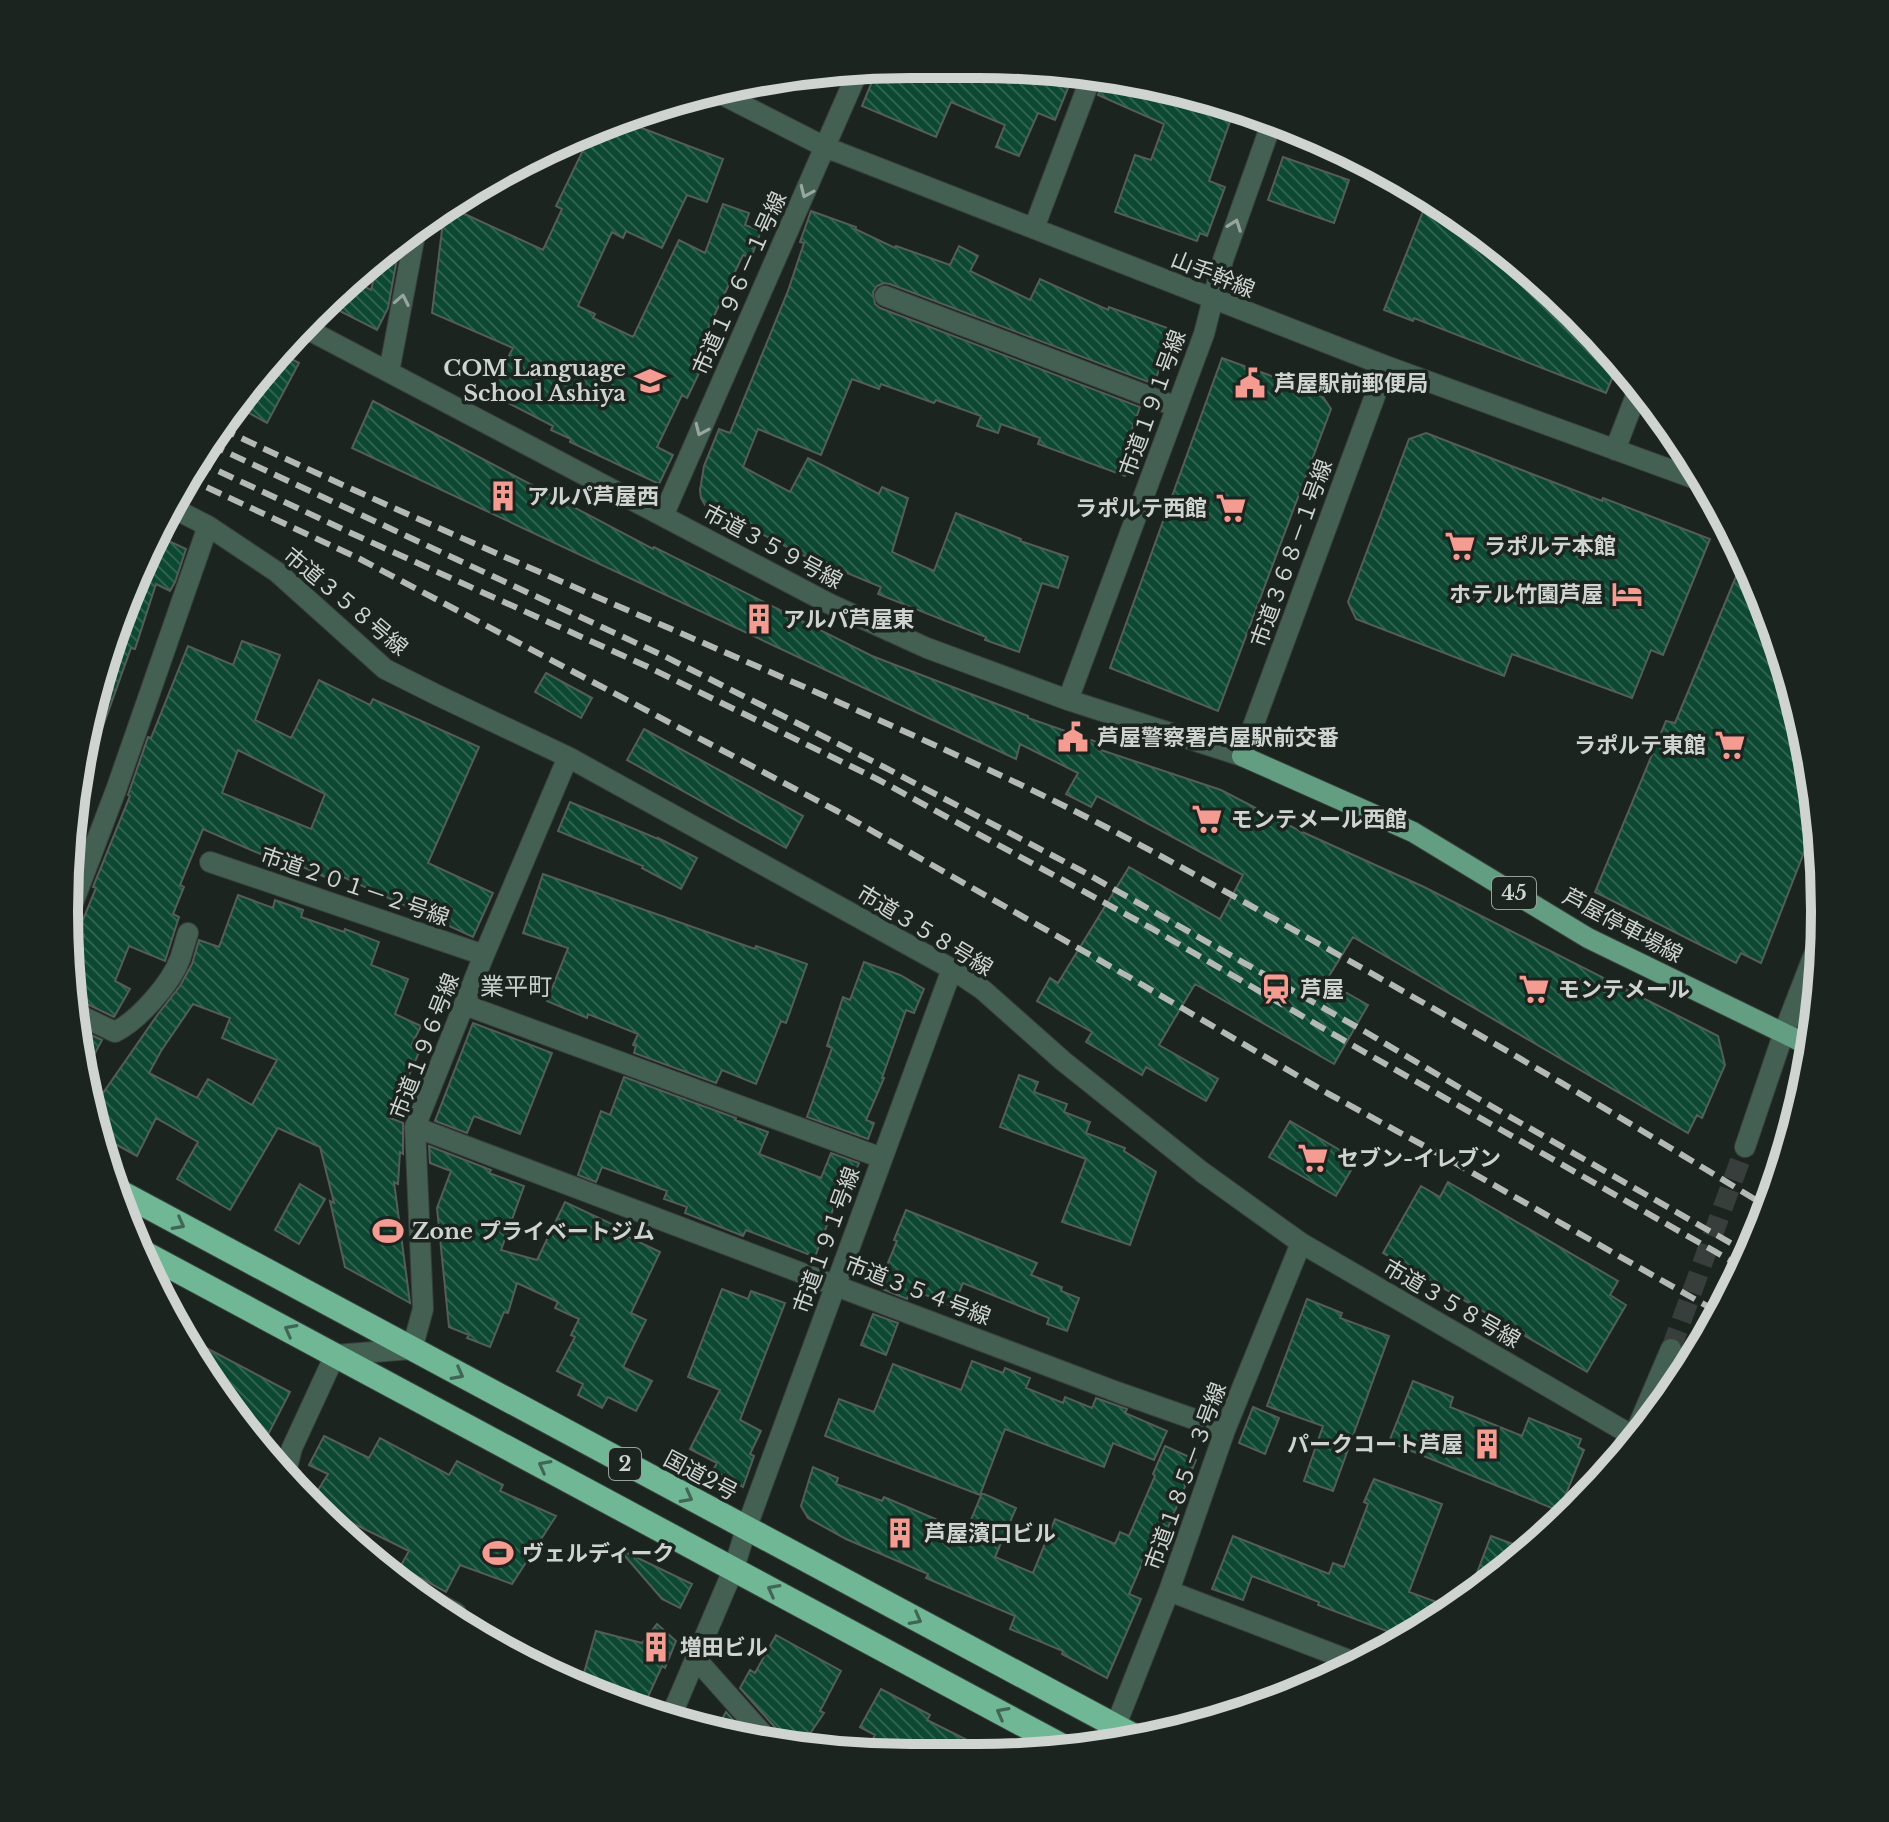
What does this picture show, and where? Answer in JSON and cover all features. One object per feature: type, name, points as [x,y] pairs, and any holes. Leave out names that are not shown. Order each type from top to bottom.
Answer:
[{"type":"highway","name":"国道2号","points":[[128,1196],[1126,1731]]},
{"type":"highway","name":"2","points":[[154,1258],[1052,1740]]},
{"type":"main road","name":"芦屋停車場線","points":[[1242,756],[1413,832],[1588,938],[1801,1041]]},
{"type":"street","name":"市道１９６－１号線","points":[[663,516],[854,80]]},
{"type":"street","points":[[1034,228],[1088,85]]},
{"type":"street","name":"山手幹線","points":[[729,98],[825,147],[1213,300],[1688,476]]},
{"type":"street","name":"市道１９１号線","points":[[1068,700],[1204,334],[1223,260],[1269,131]]},
{"type":"street","points":[[389,372],[413,243]]},
{"type":"street","points":[[885,296],[1177,407]]},
{"type":"street","name":"市道３５９号線","points":[[313,332],[830,604],[927,648],[1068,700],[1242,756]]},
{"type":"street","name":"市道３６８－１号線","points":[[1242,756],[1386,366]]},
{"type":"street","points":[[1615,450],[1635,399]]},
{"type":"street","name":"市道３５８号線","points":[[181,512],[208,526],[277,572],[385,669],[568,757],[952,969],[983,990],[1063,1061],[1202,1172],[1301,1243],[1621,1440]]},
{"type":"street","points":[[79,887],[208,526]]},
{"type":"street","name":"市道１９６号線","points":[[412,1349],[423,1309],[415,1127],[568,757]]},
{"type":"street","name":"市道２０１－２号線","points":[[210,862],[484,955]]},
{"type":"street","points":[[85,1018],[115,1032],[125,1027],[160,992],[179,961],[188,933]]},
{"type":"street","points":[[1745,1147],[1809,968]]},
{"type":"street","name":"市道１９１号線","points":[[674,1710],[734,1568],[952,969]]},
{"type":"street","points":[[465,1005],[882,1158]]},
{"type":"street","name":"市道３５４号線","points":[[415,1127],[1225,1430]]},
{"type":"street","name":"市道１８５－３号線","points":[[1116,1725],[1169,1591],[1225,1430],[1301,1243]]},
{"type":"street","points":[[288,1463],[292,1448],[335,1355],[412,1349]]},
{"type":"street","points":[[1657,1393],[1671,1349]]},
{"type":"street","points":[[1169,1591],[1345,1658]]},
{"type":"street","points":[[696,1659],[759,1730]]},
{"type":"building","points":[[873,79],[1032,80],[1056,82],[1068,88],[1055,120],[1038,113],[1019,156],[996,147],[1005,125],[951,102],[936,137],[862,106]]},
{"type":"building","points":[[1101,87],[1141,94],[1231,118],[1209,181],[1225,187],[1207,236],[1200,233],[1197,241],[1115,212],[1135,155],[1151,160],[1164,124],[1098,95]]},
{"type":"building","points":[[634,125],[723,159],[707,202],[687,195],[662,248],[626,231],[623,238],[612,232],[578,306],[595,314],[593,318],[633,337],[679,240],[705,253],[723,204],[749,213],[745,225],[761,231],[751,258],[743,255],[692,362],[702,367],[687,398],[682,395],[657,447],[673,455],[659,484],[570,442],[571,439],[551,430],[553,426],[489,393],[513,348],[432,313],[443,222],[459,211],[543,250],[562,209],[556,206],[586,144]]},
{"type":"building","points":[[1283,157],[1349,180],[1334,223],[1268,200]]},
{"type":"building","points":[[1424,208],[1485,250],[1527,285],[1567,322],[1614,374],[1606,393],[1414,318],[1413,321],[1384,310]]},
{"type":"building","points":[[811,211],[856,227],[895,248],[950,265],[959,246],[978,256],[970,271],[1030,300],[1040,279],[1108,310],[1109,307],[1173,330],[1154,384],[890,284],[877,286],[873,292],[875,304],[880,308],[1140,407],[1127,443],[1135,446],[1125,476],[1038,444],[1040,438],[1001,424],[998,433],[977,426],[981,416],[936,400],[934,403],[881,384],[879,389],[852,379],[821,455],[758,429],[743,467],[790,492],[808,458],[879,494],[882,487],[908,498],[892,552],[934,571],[956,513],[1020,541],[1068,557],[1058,588],[1042,583],[1019,652],[878,594],[881,587],[833,567],[832,570],[705,505],[701,498],[704,466],[719,429],[730,433],[788,291]]},
{"type":"building","points":[[398,255],[388,308],[377,330],[336,309],[362,285],[371,290],[375,274]]},
{"type":"building","points":[[289,358],[299,363],[267,423],[245,411]]},
{"type":"building","name":"ラポルテ西館","points":[[1222,358],[1321,394],[1331,409],[1218,711],[1110,668]]},
{"type":"building","points":[[373,401],[653,549],[872,656],[1100,743],[1098,749],[1221,790],[1298,830],[1424,887],[1718,1036],[1725,1065],[1702,1118],[1697,1115],[1688,1133],[1353,937],[1326,981],[1368,1005],[1334,1064],[1195,984],[1159,1045],[1218,1079],[1206,1101],[1146,1067],[1142,1075],[1086,1042],[1092,1032],[1037,1001],[1050,978],[1058,983],[1129,867],[1220,919],[1243,875],[1097,796],[1091,807],[1066,794],[1078,773],[1020,744],[1016,759],[352,448]]},
{"type":"building","points":[[1426,433],[1710,539],[1663,655],[1651,650],[1632,698],[1512,654],[1504,676],[1356,619],[1348,602],[1409,439]]},
{"type":"building","points":[[166,540],[186,549],[175,582],[170,591],[156,584],[135,649],[131,648],[102,729],[99,728],[106,695],[122,643],[141,592]]},
{"type":"building","name":"ラポルテ東館","points":[[1738,571],[1767,643],[1783,695],[1795,748],[1808,843],[1761,963],[1741,953],[1736,963],[1595,892],[1666,721],[1675,723]]},
{"type":"building","points":[[242,641],[280,655],[255,720],[291,738],[319,680],[370,705],[373,699],[479,747],[428,863],[493,893],[473,937],[339,875],[336,882],[274,854],[272,859],[203,829],[180,885],[184,887],[173,914],[179,917],[165,961],[129,946],[115,981],[130,989],[114,1017],[83,1002],[79,944],[84,935],[79,930],[130,796],[148,737],[151,738],[188,646],[233,665]],"holes":[[[238,750],[325,794],[311,829],[222,793]]]},
{"type":"building","points":[[546,673],[592,698],[581,718],[535,692]]},
{"type":"building","points":[[644,729],[803,816],[786,848],[627,760]]},
{"type":"building","points":[[570,802],[658,838],[697,858],[681,889],[643,866],[558,831]]},
{"type":"building","points":[[543,874],[755,949],[756,946],[807,964],[786,1023],[781,1021],[756,1084],[722,1070],[716,1083],[634,1053],[636,1046],[633,1045],[638,1034],[547,1001],[568,948],[523,933]]},
{"type":"building","points":[[238,895],[273,908],[275,900],[303,910],[301,917],[379,942],[371,965],[408,979],[395,1014],[421,1026],[412,1044],[421,1048],[390,1118],[403,1123],[403,1154],[400,1152],[398,1184],[394,1182],[410,1303],[345,1267],[320,1147],[278,1128],[230,1210],[177,1179],[198,1142],[156,1118],[137,1156],[110,1141],[99,1098],[180,986],[192,964],[199,940],[219,947]],"holes":[[[193,1004],[230,1018],[222,1038],[277,1060],[252,1105],[208,1079],[197,1098],[149,1073]]]},
{"type":"building","points":[[864,962],[900,975],[924,989],[914,1013],[906,1010],[884,1078],[866,1120],[874,1123],[868,1139],[807,1117],[832,1048],[827,1046],[843,997],[850,1000]]},
{"type":"building","points":[[473,1023],[552,1053],[520,1134],[474,1116],[467,1133],[435,1121]]},
{"type":"building","points":[[87,1033],[102,1040],[92,1060]]},
{"type":"building","points":[[1019,1075],[1038,1082],[1034,1092],[1067,1104],[1064,1112],[1090,1122],[1086,1133],[1125,1148],[1124,1151],[1156,1172],[1130,1245],[1062,1222],[1086,1159],[1000,1127]]},
{"type":"building","points":[[624,1077],[768,1132],[759,1154],[821,1178],[831,1153],[859,1163],[851,1183],[844,1180],[815,1257],[746,1230],[743,1236],[685,1213],[687,1207],[664,1199],[667,1191],[602,1167],[596,1182],[578,1175],[601,1111],[610,1115]]},
{"type":"building","name":"セブン-イレブン","points":[[1290,1121],[1357,1160],[1336,1196],[1269,1157]]},
{"type":"building","points":[[429,1146],[524,1186],[501,1250],[537,1260],[565,1202],[616,1226],[614,1230],[660,1252],[631,1313],[646,1320],[623,1367],[652,1381],[636,1411],[608,1397],[602,1408],[578,1395],[583,1384],[557,1371],[575,1337],[571,1335],[579,1319],[555,1308],[558,1302],[517,1283],[508,1313],[504,1312],[490,1347],[449,1327],[437,1208],[451,1171],[430,1163]]},
{"type":"building","points":[[1448,1182],[1618,1281],[1610,1295],[1626,1305],[1587,1372],[1383,1253],[1421,1186],[1440,1197]]},
{"type":"building","points":[[300,1184],[325,1199],[299,1244],[275,1230]]},
{"type":"building","points":[[906,1210],[1037,1263],[1031,1275],[1062,1287],[1061,1291],[1079,1298],[1067,1331],[1047,1324],[1049,1318],[963,1283],[953,1307],[919,1292],[917,1297],[909,1294],[907,1299],[882,1289],[884,1284],[880,1282]]},
{"type":"building","points":[[722,1289],[748,1299],[751,1291],[785,1303],[740,1420],[761,1431],[750,1454],[754,1456],[743,1487],[713,1470],[717,1463],[690,1449],[720,1390],[688,1377]]},
{"type":"building","points":[[1307,1299],[1342,1313],[1340,1318],[1389,1336],[1333,1491],[1304,1481],[1323,1426],[1267,1406]]},
{"type":"building","points":[[873,1314],[898,1323],[886,1355],[861,1345]]},
{"type":"building","points":[[200,1345],[290,1392],[266,1438],[218,1374]]},
{"type":"building","points":[[972,1361],[1003,1373],[1005,1368],[1030,1378],[1026,1388],[1063,1403],[1065,1397],[1092,1408],[1096,1398],[1127,1409],[1125,1413],[1167,1431],[1154,1460],[1113,1443],[1104,1467],[1005,1429],[980,1495],[825,1436],[839,1399],[874,1412],[893,1364],[961,1390]]},
{"type":"building","name":"パークコート芦屋","points":[[1413,1381],[1453,1397],[1450,1407],[1522,1436],[1529,1418],[1581,1439],[1578,1447],[1584,1450],[1561,1505],[1556,1510],[1389,1442]]},
{"type":"building","points":[[1253,1407],[1279,1418],[1265,1454],[1239,1443]]},
{"type":"building","points":[[324,1436],[369,1458],[380,1438],[449,1475],[457,1461],[503,1485],[500,1491],[556,1516],[512,1584],[460,1565],[446,1592],[400,1567],[409,1551],[341,1517],[322,1500],[316,1493],[328,1474],[309,1465]]},
{"type":"building","points":[[1165,1446],[1196,1460],[1164,1537],[1155,1533],[1129,1594],[1141,1599],[1107,1678],[1062,1654],[1063,1651],[1010,1629],[1015,1616],[846,1539],[808,1518],[801,1506],[813,1467],[838,1478],[836,1484],[882,1501],[884,1497],[966,1532],[982,1493],[1016,1508],[995,1557],[1033,1573],[1055,1519],[1115,1544],[1120,1532],[1129,1536]]},
{"type":"building","points":[[1374,1479],[1442,1504],[1409,1592],[1441,1604],[1392,1633],[1252,1576],[1243,1600],[1212,1589],[1233,1536],[1329,1574],[1333,1563],[1344,1567],[1368,1504],[1364,1502]]},
{"type":"building","points":[[1491,1536],[1517,1546],[1485,1572],[1474,1580]]},
{"type":"building","points":[[619,1549],[692,1584],[680,1608],[662,1599]]},
{"type":"building","points":[[657,1624],[676,1641],[647,1699],[583,1677],[596,1631],[642,1643]]},
{"type":"building","points":[[776,1635],[841,1671],[820,1711],[824,1713],[807,1737],[780,1733],[740,1688],[750,1670],[755,1673]]},
{"type":"building","points":[[881,1689],[930,1715],[927,1720],[975,1744],[871,1743],[875,1735],[860,1727]]},
{"type":"building","points":[[726,1712],[738,1726],[720,1722]]},
{"type":"tunnel","points":[[1671,1349],[1745,1147]]},
{"type":"railway","points":[[229,432],[418,519],[818,693],[1091,820],[1426,1004],[1759,1202]]},
{"type":"railway","points":[[218,448],[664,656],[1082,871],[1739,1248]]},
{"type":"railway","points":[[207,466],[646,666],[877,779],[1151,928],[1733,1262]]},
{"type":"railway","points":[[197,483],[360,559],[837,811],[1327,1093],[1710,1308]]},
{"type":"place","name":"COM Language School Ashiya","points":[[650,381]]},
{"type":"place","name":"芦屋駅前郵便局","points":[[1250,383]]},
{"type":"place","name":"アルパ芦屋西","points":[[503,496]]},
{"type":"place","name":"ラポルテ西館","points":[[1231,508]]},
{"type":"place","name":"ラポルテ本館","points":[[1460,546]]},
{"type":"place","name":"ホテル竹園芦屋","points":[[1627,594]]},
{"type":"place","name":"アルパ芦屋東","points":[[759,619]]},
{"type":"place","name":"芦屋警察署芦屋駅前交番","points":[[1073,737]]},
{"type":"place","name":"ラポルテ東館","points":[[1730,745]]},
{"type":"place","name":"モンテメール西館","points":[[1207,819]]},
{"type":"place","name":"芦屋","points":[[1276,989]]},
{"type":"place","name":"モンテメール","points":[[1534,989]]},
{"type":"place","name":"セブン-イレブン","points":[[1313,1158]]},
{"type":"place","name":"Zone プライベートジム","points":[[388,1231]]},
{"type":"place","name":"パークコート芦屋","points":[[1487,1444]]},
{"type":"place","name":"芦屋濱口ビル","points":[[900,1533]]},
{"type":"place","name":"ヴェルディーク","points":[[498,1553]]},
{"type":"place","name":"増田ビル","points":[[656,1647]]},
{"type":"district","name":"業平町","points":[[516,987]]}]
